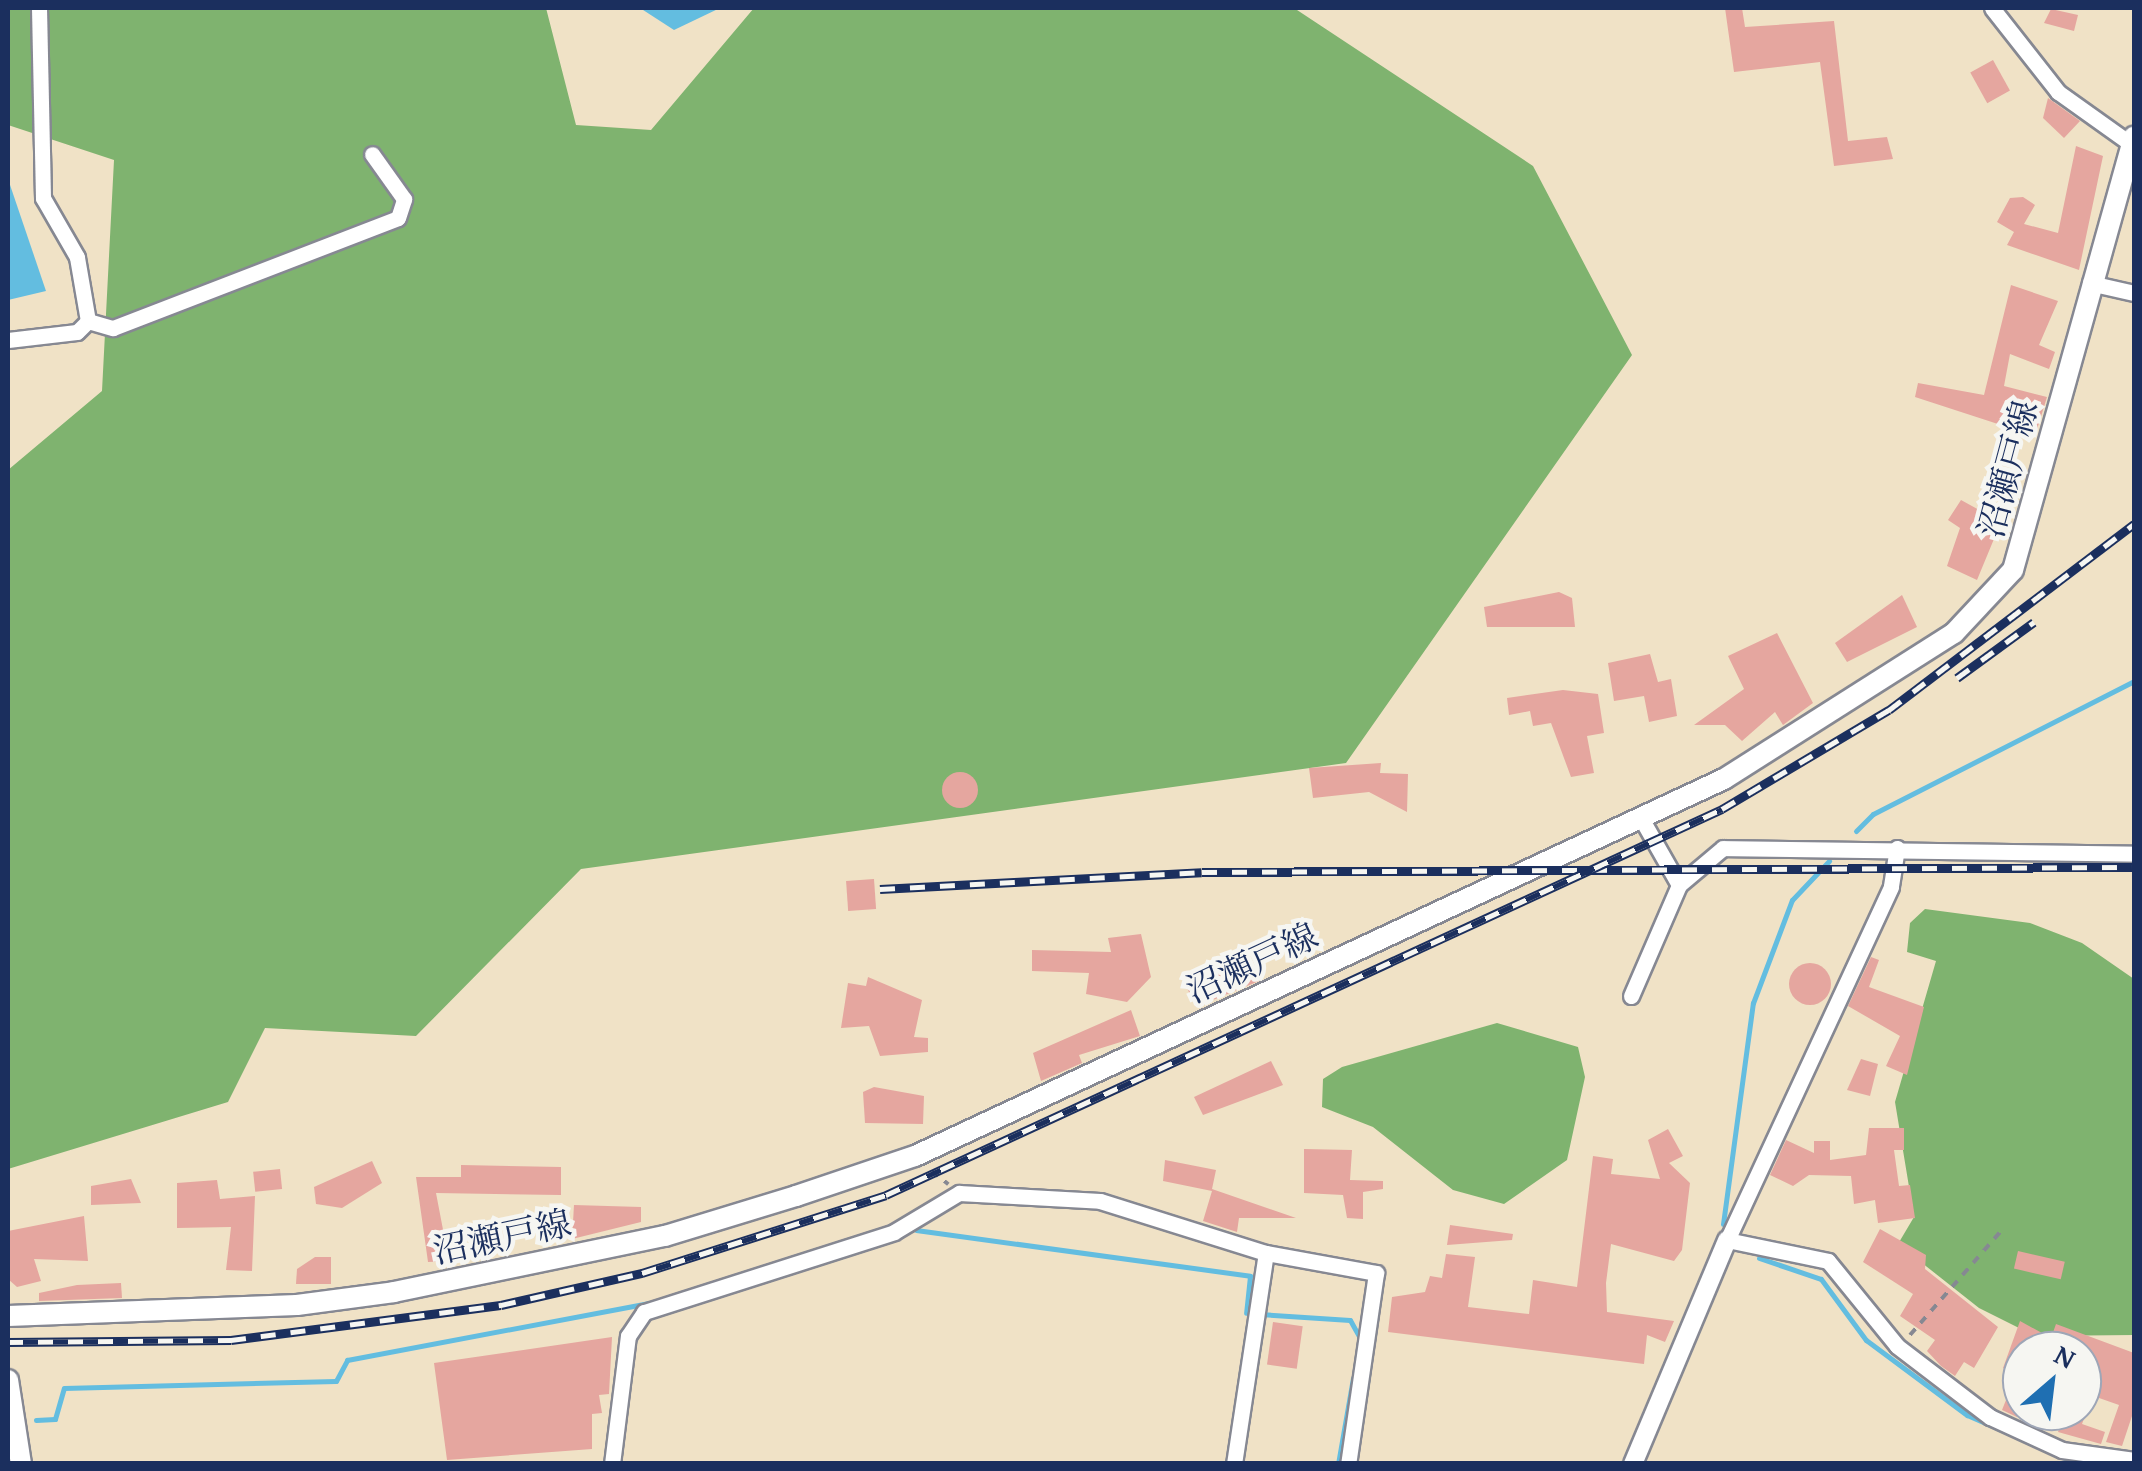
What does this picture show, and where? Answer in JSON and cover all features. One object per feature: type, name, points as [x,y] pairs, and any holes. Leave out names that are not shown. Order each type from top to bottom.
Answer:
[{"type":"main road","name":"沼瀬戸線","points":[[8,1316],[297,1305],[394,1292],[665,1236],[916,1156],[1640,818],[1803,734],[1982,607],[2013,570],[2029,529],[2090,283],[2133,141]]},
{"type":"main road","points":[[8,1380],[21,1464]]},
{"type":"street","points":[[39,8],[43,198],[77,256],[88,320]]},
{"type":"street","points":[[1992,8],[2058,92],[2133,141]]},
{"type":"street","points":[[88,320],[114,328],[398,218],[404,198],[372,154]]},
{"type":"street","points":[[2090,283],[2134,294]]},
{"type":"street","points":[[8,340],[77,332],[88,320]]},
{"type":"street","points":[[1640,818],[1679,884]]},
{"type":"street","points":[[1631,996],[1679,884],[1724,848],[2134,854]]},
{"type":"street","points":[[1633,1464],[1728,1240],[1891,887],[1897,848]]},
{"type":"street","points":[[612,1464],[628,1336],[644,1312],[894,1232],[959,1193],[1100,1201],[1266,1253],[1376,1273],[1348,1464]]},
{"type":"street","points":[[1728,1240],[1828,1261],[1897,1346],[1990,1418],[2062,1450],[2134,1460]]},
{"type":"street","points":[[1234,1464],[1266,1253]]},
{"type":"path","points":[[916,1156],[959,1193]]},
{"type":"path","points":[[1897,1346],[1946,1303],[2002,1230]]},
{"type":"green space","points":[[8,8],[546,8],[576,125],[651,130],[754,8],[1294,8],[1533,166],[1632,355],[1346,763],[581,869],[416,1036],[265,1028],[228,1102],[8,1169],[8,470],[102,391],[114,160],[8,125]]},
{"type":"green space","points":[[1925,909],[2030,923],[2082,943],[2134,979],[2134,1335],[2025,1331],[1979,1308],[1898,1244],[1914,1217],[1895,1102],[1936,961],[1907,952],[1910,923]]},
{"type":"green space","points":[[1497,1023],[1578,1047],[1585,1077],[1567,1160],[1504,1204],[1453,1190],[1373,1127],[1322,1107],[1323,1079],[1342,1067]]},
{"type":"water","points":[[640,8],[720,8],[674,30]]},
{"type":"water","points":[[8,179],[46,291],[8,300]]},
{"type":"building","points":[[1725,8],[1742,8],[1745,27],[1834,21],[1848,141],[1887,137],[1893,159],[1834,166],[1820,62],[1734,72]]},
{"type":"building","points":[[2051,9],[2078,15],[2074,31],[2044,23]]},
{"type":"building","points":[[1993,60],[2010,91],[1987,103],[1970,73]]},
{"type":"building","points":[[2048,98],[2080,121],[2064,138],[2043,118]]},
{"type":"building","points":[[2076,146],[2103,156],[2079,270],[2007,245],[2014,232],[1997,222],[2010,198],[2023,197],[2035,205],[2024,224],[2058,233]]},
{"type":"building","points":[[2011,285],[2058,301],[2039,345],[2055,352],[2049,369],[2010,354],[2004,386],[2047,397],[2035,436],[1915,397],[1918,383],[1984,395]]},
{"type":"building","points":[[1961,500],[2001,522],[1977,580],[1947,566],[1960,528],[1948,520]]},
{"type":"building","points":[[1559,592],[1572,598],[1575,627],[1487,627],[1484,607]]},
{"type":"building","points":[[1902,595],[1917,627],[1847,662],[1835,643]]},
{"type":"building","points":[[1777,633],[1813,703],[1783,725],[1775,712],[1742,741],[1725,725],[1694,725],[1744,689],[1728,656]]},
{"type":"building","points":[[1650,654],[1658,682],[1671,679],[1677,716],[1649,722],[1644,696],[1614,701],[1608,663]]},
{"type":"building","points":[[1563,690],[1598,694],[1604,733],[1587,736],[1594,773],[1571,777],[1551,723],[1533,726],[1530,711],[1509,715],[1507,698]]},
{"type":"building","points":[[1381,763],[1380,773],[1408,774],[1407,812],[1369,792],[1313,798],[1309,768]]},
{"type":"building","points":[[960,772],[973,777],[978,790],[973,803],[960,808],[947,803],[942,790],[947,777]]},
{"type":"building","points":[[874,879],[876,909],[848,911],[846,881]]},
{"type":"building","points":[[1141,934],[1151,977],[1127,1002],[1086,994],[1089,973],[1032,971],[1032,950],[1111,952],[1108,938]]},
{"type":"building","points":[[1871,957],[1879,960],[1869,987],[1924,1007],[1907,1075],[1886,1066],[1900,1036],[1848,1006]]},
{"type":"building","points":[[1244,960],[1259,981],[1196,1007],[1187,988]]},
{"type":"building","points":[[1810,963],[1825,969],[1831,984],[1825,999],[1810,1005],[1795,999],[1789,984],[1795,969]]},
{"type":"building","points":[[868,977],[922,1000],[914,1037],[928,1038],[928,1052],[880,1056],[869,1026],[841,1028],[848,983],[866,986]]},
{"type":"building","points":[[1131,1010],[1140,1036],[1079,1055],[1082,1063],[1041,1081],[1033,1053]]},
{"type":"building","points":[[1861,1059],[1878,1064],[1870,1096],[1847,1090]]},
{"type":"building","points":[[1271,1061],[1283,1085],[1203,1115],[1194,1097]]},
{"type":"building","points":[[874,1087],[924,1096],[923,1124],[865,1123],[863,1092]]},
{"type":"building","points":[[1869,1128],[1904,1128],[1904,1150],[1894,1150],[1899,1186],[1910,1185],[1915,1218],[1878,1223],[1875,1200],[1854,1204],[1851,1176],[1809,1175],[1793,1186],[1770,1175],[1786,1140],[1814,1153],[1814,1141],[1830,1141],[1830,1160],[1866,1155]]},
{"type":"building","points":[[1668,1129],[1683,1156],[1669,1163],[1690,1183],[1682,1250],[1674,1261],[1611,1244],[1606,1283],[1607,1312],[1674,1321],[1665,1342],[1647,1335],[1644,1364],[1388,1332],[1392,1297],[1425,1292],[1430,1276],[1442,1278],[1446,1254],[1475,1257],[1468,1307],[1529,1314],[1533,1280],[1577,1287],[1593,1156],[1613,1159],[1611,1174],[1660,1179],[1648,1140]]},
{"type":"building","points":[[1304,1149],[1352,1150],[1350,1180],[1383,1181],[1383,1189],[1363,1192],[1363,1219],[1347,1218],[1343,1195],[1304,1193]]},
{"type":"building","points":[[1165,1160],[1216,1170],[1212,1189],[1296,1218],[1239,1218],[1237,1232],[1203,1221],[1212,1191],[1163,1181]]},
{"type":"building","points":[[372,1161],[382,1183],[342,1208],[316,1204],[314,1187]]},
{"type":"building","points":[[461,1165],[561,1167],[561,1195],[436,1193],[449,1261],[428,1262],[416,1177],[461,1177]]},
{"type":"building","points":[[280,1169],[282,1189],[255,1192],[253,1172]]},
{"type":"building","points":[[131,1179],[141,1203],[91,1205],[91,1186]]},
{"type":"building","points":[[217,1180],[220,1199],[255,1196],[252,1271],[226,1270],[231,1227],[177,1228],[177,1183]]},
{"type":"building","points":[[574,1205],[641,1207],[641,1222],[572,1239]]},
{"type":"building","points":[[84,1216],[88,1261],[34,1259],[41,1281],[17,1287],[8,1279],[8,1231]]},
{"type":"building","points":[[1450,1225],[1513,1234],[1512,1240],[1447,1245]]},
{"type":"building","points":[[1880,1229],[1926,1255],[1925,1269],[1998,1327],[1974,1368],[1964,1362],[1955,1376],[1941,1366],[1927,1351],[1935,1340],[1900,1316],[1913,1294],[1863,1262]]},
{"type":"building","points":[[2018,1251],[2065,1262],[2061,1279],[2014,1269]]},
{"type":"building","points":[[315,1257],[331,1257],[331,1284],[296,1284],[297,1269]]},
{"type":"building","points":[[121,1283],[122,1298],[39,1301],[39,1293],[77,1285]]},
{"type":"building","points":[[2020,1321],[2038,1331],[2016,1331]]},
{"type":"building","points":[[1273,1322],[1303,1326],[1297,1369],[1267,1365]]},
{"type":"building","points":[[2056,1324],[2075,1331],[2054,1331]]},
{"type":"building","points":[[612,1337],[609,1394],[599,1395],[602,1413],[592,1414],[592,1449],[447,1460],[434,1363]]},
{"type":"building","points":[[2102,1341],[2134,1353],[2134,1410],[2122,1446],[2106,1442],[2119,1405],[2102,1399]]},
{"type":"building","points":[[2102,1431],[2105,1432],[2101,1444],[2058,1432]]},
{"type":"waterway","points":[[1856,831],[1873,814],[2134,681]]},
{"type":"waterway","points":[[1723,1224],[1753,1003],[1792,900],[1829,861]]},
{"type":"waterway","points":[[916,1230],[1250,1276],[1246,1313]]},
{"type":"waterway","points":[[1759,1258],[1821,1279],[1866,1340],[1967,1415],[2079,1464]]},
{"type":"waterway","points":[[36,1420],[55,1419],[64,1388],[336,1381],[347,1360],[648,1303]]},
{"type":"waterway","points":[[1260,1314],[1350,1320],[1360,1338]]},
{"type":"waterway","points":[[1338,1464],[1353,1378]]},
{"type":"railway","points":[[8,1342],[231,1340],[501,1305],[642,1273],[886,1195],[1722,809],[1889,710],[2134,524]]},
{"type":"railway","points":[[1957,678],[2034,622]]},
{"type":"railway","points":[[880,889],[1202,872],[2134,867]]}]
